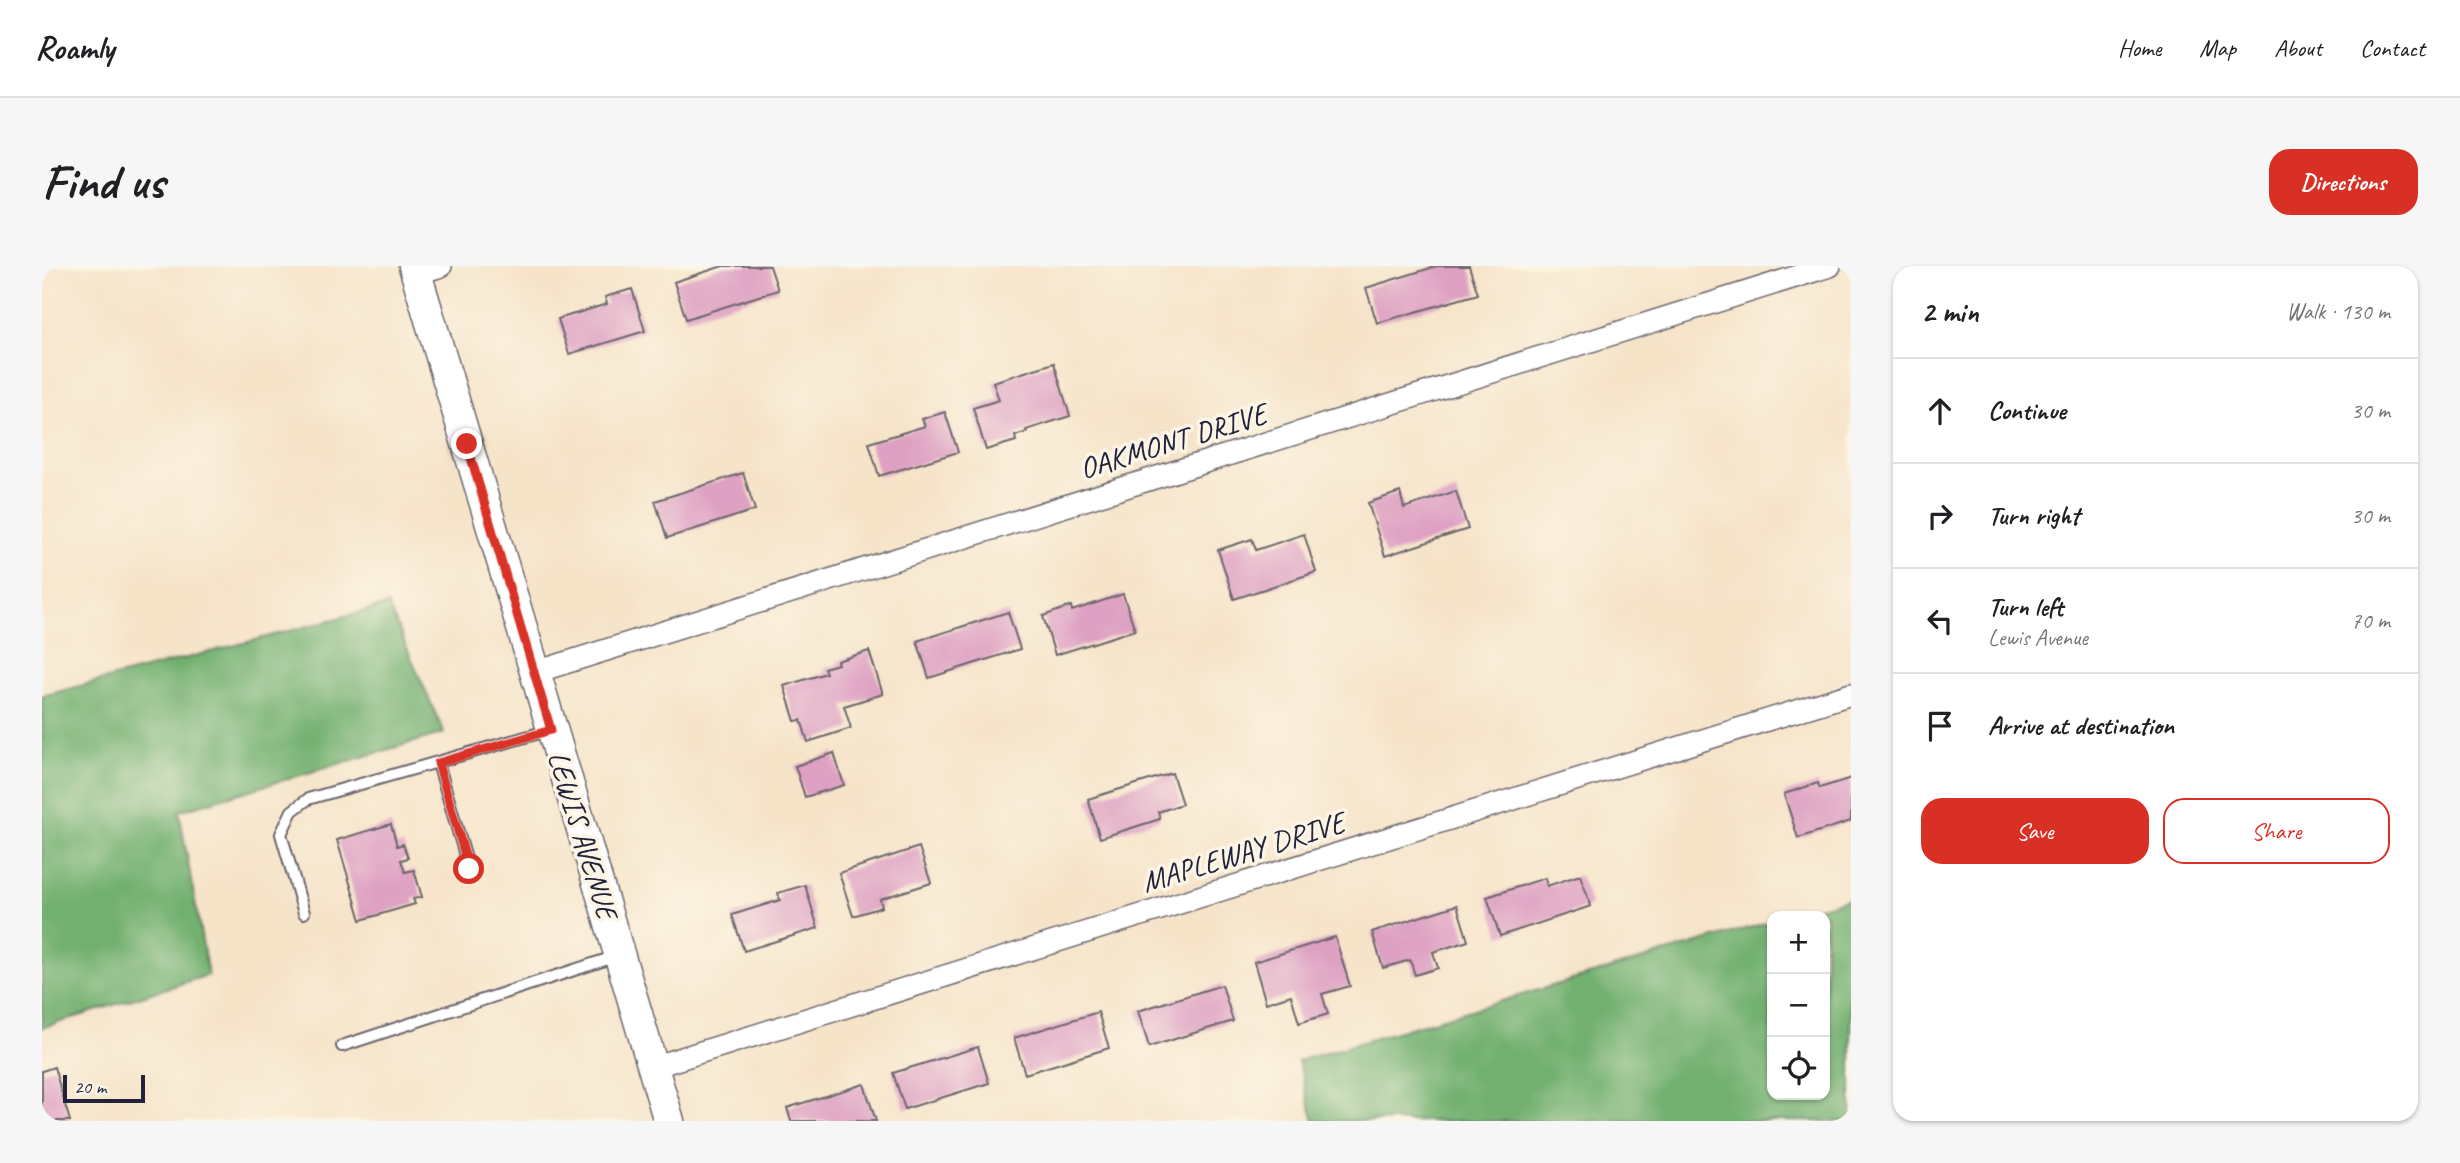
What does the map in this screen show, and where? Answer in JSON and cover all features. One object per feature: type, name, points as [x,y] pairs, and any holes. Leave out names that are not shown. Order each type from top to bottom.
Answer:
[{"type":"main road","name":"LEWIS AVENUE","points":[[424,269],[533,673],[669,1121]]},
{"type":"street","name":"OAKMONT DRIVE","points":[[533,673],[1830,266]]},
{"type":"street","name":"MAPLEWAY DRIVE","points":[[653,1067],[1851,694]]},
{"type":"lane","points":[[304,913],[281,834],[292,811],[309,799],[551,730]]},
{"type":"lane","points":[[438,763],[469,869]]},
{"type":"lane","points":[[342,1046],[620,955]]},
{"type":"green space","points":[[388,605],[444,733],[179,811],[208,975],[42,1028],[42,696]]},
{"type":"green space","points":[[1851,898],[1851,1121],[1314,1121],[1298,1061],[1767,922],[1767,1100],[1830,1100],[1830,911],[1806,911]]},
{"type":"building","points":[[723,266],[770,266],[778,290],[686,319],[674,282]]},
{"type":"building","points":[[1437,266],[1469,266],[1478,294],[1377,323],[1366,288]]},
{"type":"building","points":[[632,289],[645,331],[569,354],[558,319],[607,304],[605,297]]},
{"type":"building","points":[[1054,363],[1070,416],[1026,430],[1027,432],[1015,436],[1016,441],[986,450],[973,408],[999,400],[993,382]]},
{"type":"building","points":[[945,412],[958,452],[879,476],[869,443],[925,426],[922,419]]},
{"type":"building","points":[[743,473],[755,510],[667,538],[655,501]]},
{"type":"building","points":[[1456,491],[1468,529],[1385,556],[1368,503],[1400,492],[1404,508]]},
{"type":"building","points":[[1304,534],[1316,572],[1234,599],[1218,550],[1252,539],[1256,550]]},
{"type":"building","points":[[1123,594],[1135,630],[1055,655],[1043,616],[1071,606],[1072,611]]},
{"type":"building","points":[[1008,612],[1020,649],[929,678],[917,641]]},
{"type":"building","points":[[869,651],[883,694],[844,706],[851,728],[808,742],[801,720],[795,721],[784,686],[826,673],[824,668],[838,664],[837,661]]},
{"type":"building","points":[[834,753],[844,785],[805,797],[795,766]]},
{"type":"building","points":[[1172,773],[1182,804],[1158,812],[1160,819],[1100,838],[1088,799]]},
{"type":"building","points":[[1851,778],[1851,821],[1798,838],[1784,794],[1818,783],[1820,788]]},
{"type":"building","points":[[391,824],[397,846],[403,844],[408,858],[401,860],[405,872],[414,870],[422,897],[413,899],[415,904],[361,920],[337,840]]},
{"type":"building","points":[[919,847],[931,883],[880,899],[882,907],[853,916],[839,873]]},
{"type":"building","points":[[1580,875],[1591,906],[1500,936],[1487,897],[1545,878],[1547,886]]},
{"type":"building","points":[[805,885],[818,928],[744,951],[732,915],[780,900],[778,893]]},
{"type":"building","points":[[1457,905],[1468,941],[1433,952],[1438,968],[1415,975],[1410,960],[1383,968],[1372,932]]},
{"type":"building","points":[[1335,937],[1350,986],[1322,994],[1328,1014],[1299,1023],[1291,995],[1266,1003],[1254,962]]},
{"type":"building","points":[[1222,985],[1233,1021],[1149,1047],[1138,1011]]},
{"type":"building","points":[[1098,1012],[1109,1048],[1025,1074],[1014,1038]]},
{"type":"building","points":[[978,1047],[989,1083],[905,1109],[893,1073]]},
{"type":"building","points":[[54,1067],[70,1121],[42,1121],[42,1071]]},
{"type":"building","points":[[864,1084],[876,1121],[791,1121],[787,1108]]},
{"type":"route","points":[[467,444],[551,730],[438,763],[469,869]]}]
